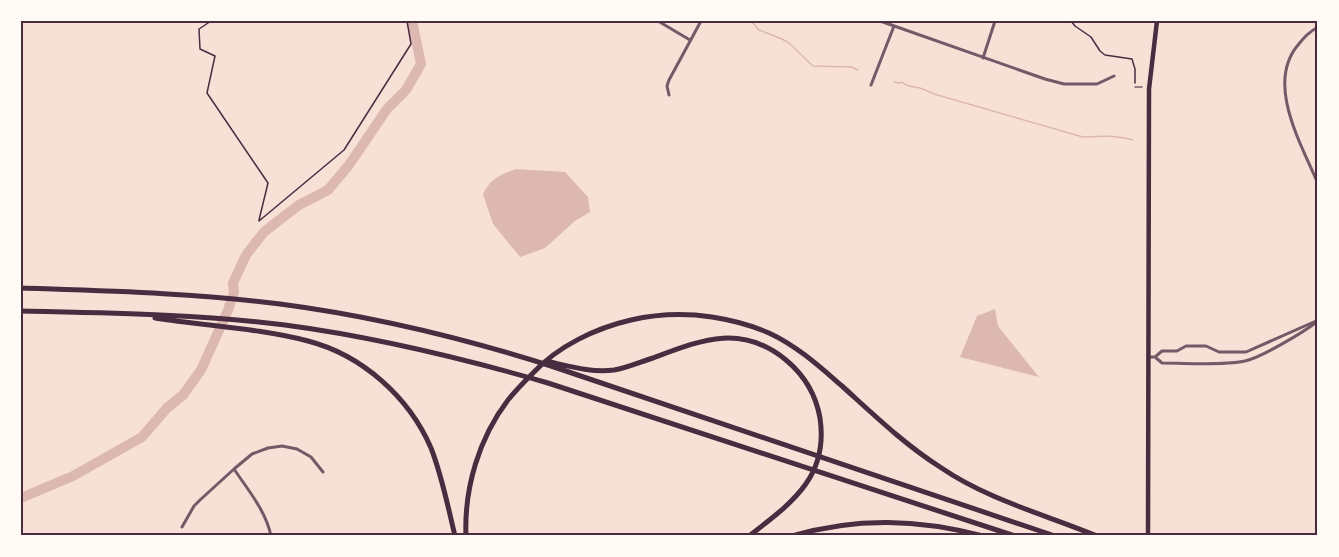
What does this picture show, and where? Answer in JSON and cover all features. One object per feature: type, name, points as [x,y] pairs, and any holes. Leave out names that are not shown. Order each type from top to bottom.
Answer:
[{"type":"highway","points":[[21,288],[184,295],[315,309],[428,332],[582,369],[624,368],[706,339],[751,341],[777,353],[793,366],[810,388],[820,421],[821,440],[815,465],[798,495],[749,536]]},
{"type":"highway","points":[[21,311],[129,314],[254,322],[382,341],[488,365],[590,396],[1015,536]]},
{"type":"highway","points":[[466,536],[467,502],[478,458],[497,417],[516,391],[537,369],[579,339],[627,321],[676,314],[701,315],[731,321],[756,328],[782,340],[806,356],[888,427],[940,468],[995,497],[1097,536]]},
{"type":"highway","points":[[174,318],[295,338],[329,348],[360,365],[388,387],[405,405],[418,424],[431,449],[440,475],[456,536]]},
{"type":"highway","points":[[513,354],[1055,536]]},
{"type":"highway","points":[[792,536],[824,528],[877,522],[936,525],[983,536]]},
{"type":"main road","points":[[1148,536],[1149,89],[1157,21]]},
{"type":"street","points":[[658,21],[690,39]]},
{"type":"street","points":[[669,95],[667,86],[669,80],[700,21]]},
{"type":"street","points":[[880,21],[1045,80],[1064,84],[1097,84],[1114,76]]},
{"type":"street","points":[[983,58],[995,21]]},
{"type":"street","points":[[871,85],[894,26]]},
{"type":"street","points":[[1318,27],[1309,31],[1291,54],[1284,78],[1286,101],[1296,132],[1318,183]]},
{"type":"street","points":[[1318,200],[1318,209]]},
{"type":"street","points":[[1155,357],[1162,363],[1221,363],[1248,360],[1318,321]]},
{"type":"street","points":[[1149,357],[1155,357],[1162,351],[1177,351],[1186,346],[1206,346],[1219,352],[1246,352],[1306,324],[1318,321]]},
{"type":"street","points":[[182,527],[194,506],[252,454],[282,446],[297,449],[311,457],[323,472]]},
{"type":"street","points":[[234,469],[261,510],[271,536]]},
{"type":"lane","points":[[1136,87],[1142,87]]},
{"type":"path","points":[[211,21],[199,29],[200,50],[215,56],[207,93],[268,183],[259,221],[344,150],[411,44],[407,21]]},
{"type":"path","points":[[1071,21],[1092,37],[1105,55],[1132,60],[1136,87]]},
{"type":"shaded area","points":[[516,169],[565,172],[588,197],[590,212],[575,221],[545,248],[520,257],[493,224],[483,194],[496,178]]},
{"type":"shaded area","points":[[995,309],[998,326],[1039,377],[960,357],[977,316]]},
{"type":"waterway","points":[[21,498],[73,476],[142,437],[167,408],[183,395],[201,370],[228,310],[234,292],[233,283],[246,255],[264,232],[299,205],[328,190],[349,165],[387,109],[406,90],[421,64],[412,21]]},
{"type":"waterway","points":[[751,21],[759,30],[789,43],[813,66],[851,67],[858,70]]},
{"type":"waterway","points":[[894,82],[902,82],[934,94],[1083,137],[1102,136],[1133,140]]}]
